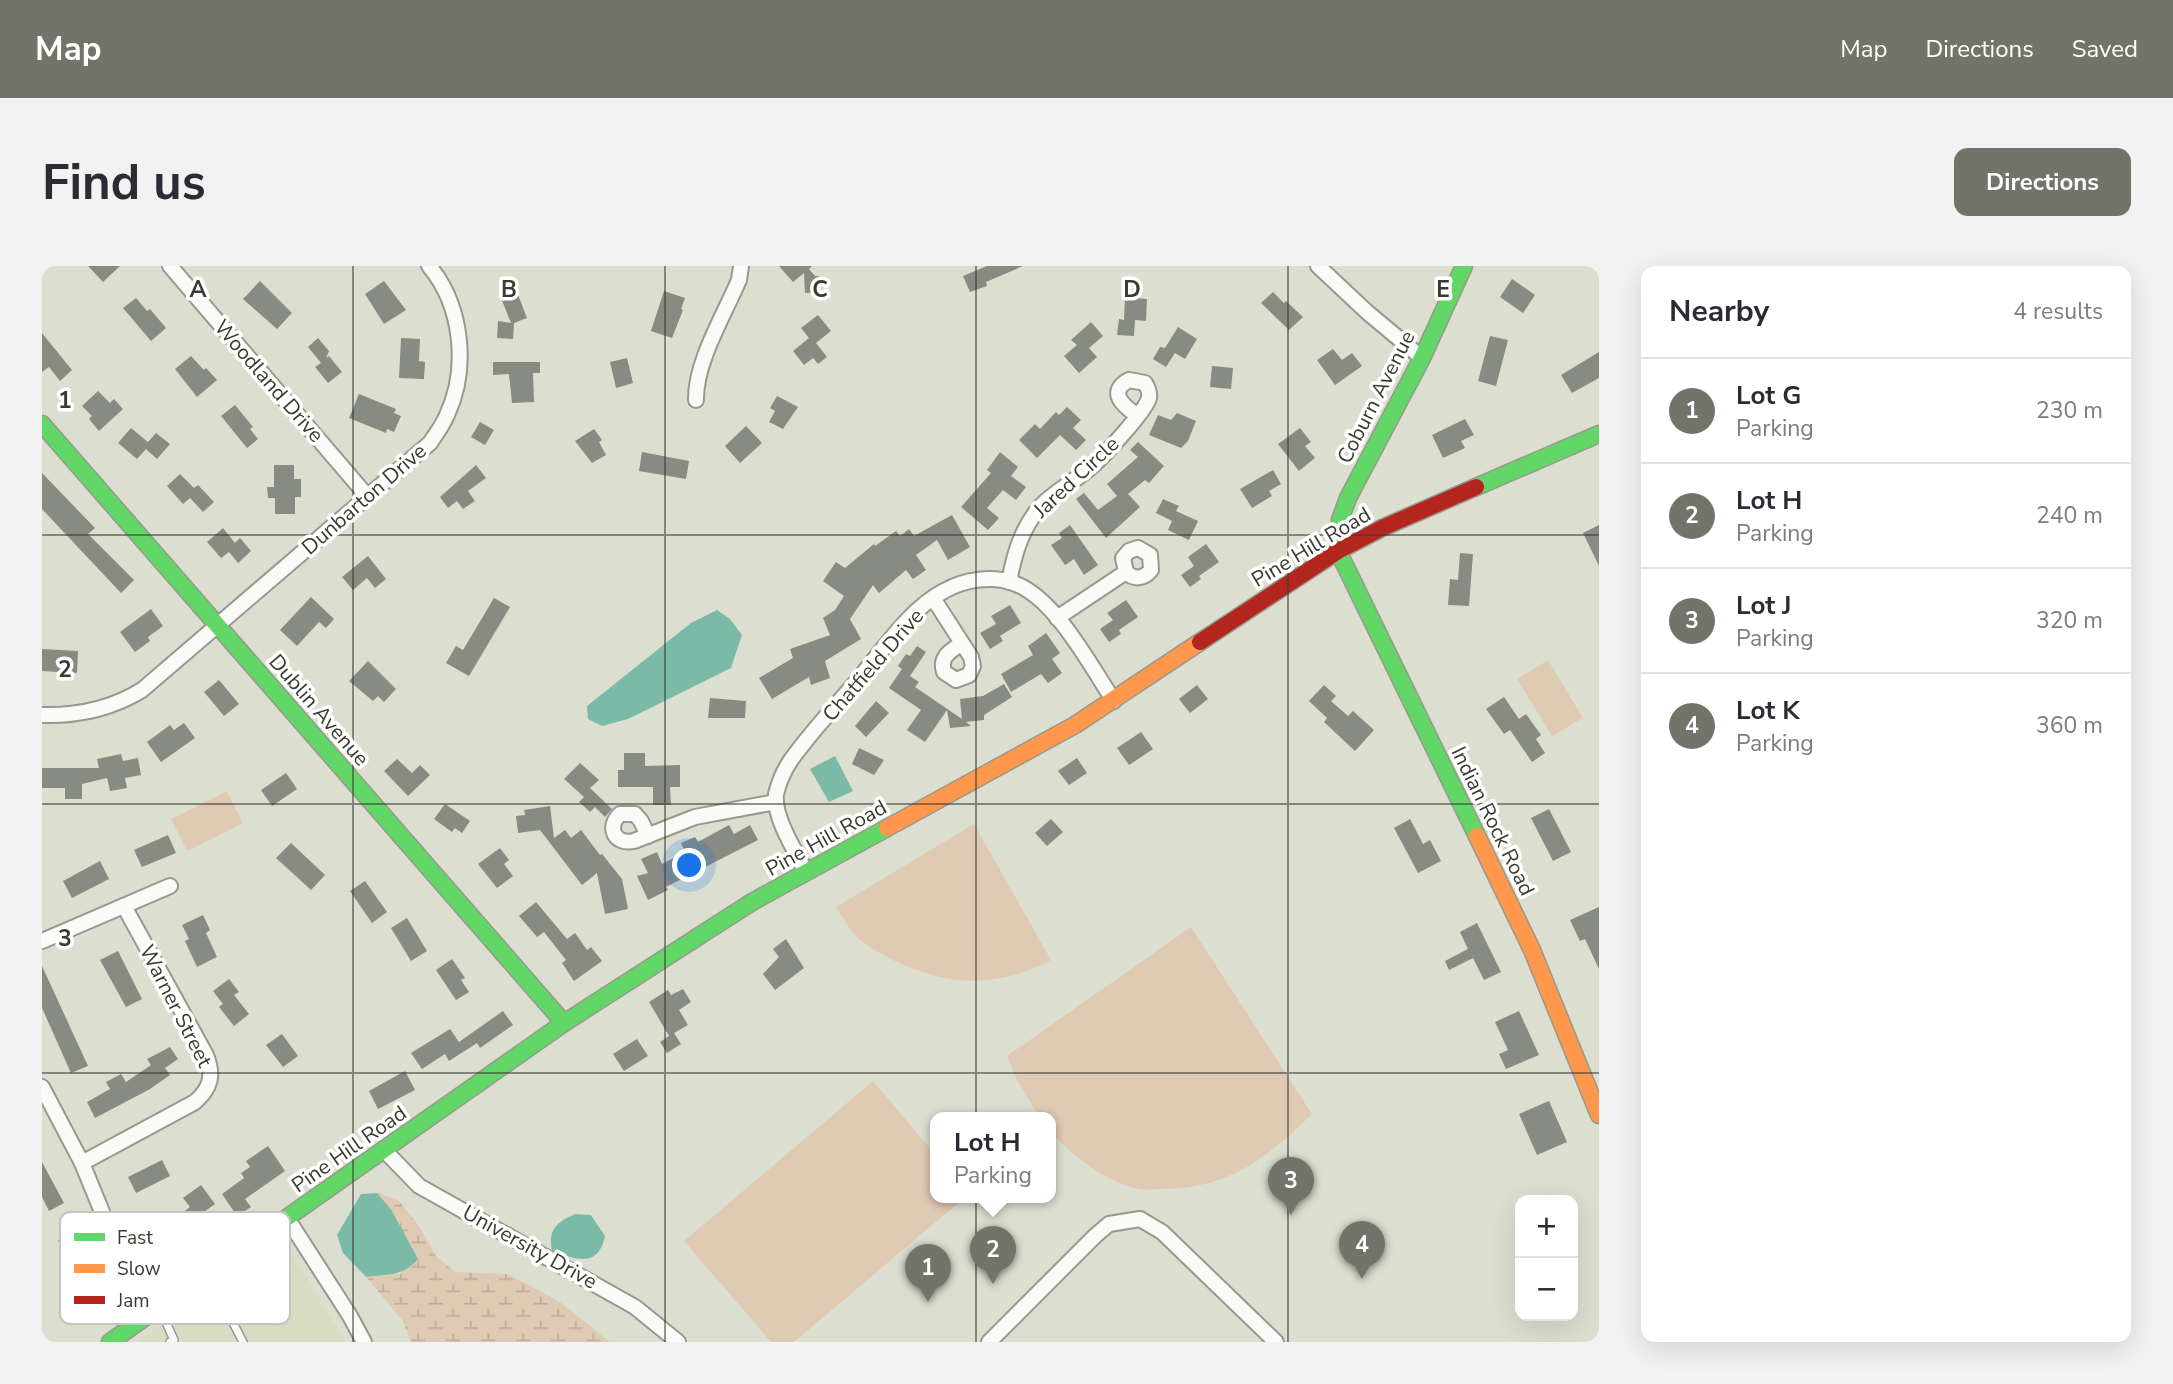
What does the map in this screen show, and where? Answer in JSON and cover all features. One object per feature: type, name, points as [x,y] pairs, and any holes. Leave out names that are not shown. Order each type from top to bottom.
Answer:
[{"type":"street","name":"Woodland Drive","points":[[170,266],[368,497]]},
{"type":"street","name":"Dunbarton Drive","points":[[42,715],[70,715],[95,710],[131,696],[430,443],[448,414],[458,377],[459,339],[453,309],[439,278],[429,266]]},
{"type":"street","points":[[696,400],[695,385],[700,369],[739,280],[741,266]]},
{"type":"street","points":[[1318,266],[1422,358]]},
{"type":"street","name":"Coburn Avenue","points":[[1338,551],[1340,520],[1348,498],[1422,358],[1464,266]]},
{"type":"street","name":"Jared Circle","points":[[1009,582],[1016,549],[1031,519],[1042,506],[1093,466],[1137,415]]},
{"type":"street","name":"Dublin Avenue","points":[[42,424],[564,1023]]},
{"type":"street","name":"Pine Hill Road","points":[[290,1216],[564,1023],[702,933],[806,872],[1065,731],[1338,551],[1382,528],[1599,435]]},
{"type":"street","name":"Indian Rock Road","points":[[1338,551],[1532,950],[1599,1115]]},
{"type":"street","points":[[1057,618],[1126,572]]},
{"type":"street","name":"Chatfield Drive","points":[[776,802],[783,774],[801,747],[909,620],[933,598],[950,588],[969,582],[1009,582],[1037,597],[1057,618],[1114,701]]},
{"type":"street","points":[[933,598],[962,643]]},
{"type":"street","points":[[648,836],[695,817],[776,802],[782,822],[806,872]]},
{"type":"street","points":[[42,941],[170,886]]},
{"type":"street","name":"Warner Street","points":[[82,1163],[195,1102],[205,1094],[210,1084],[210,1065],[206,1055],[124,906]]},
{"type":"street","points":[[42,1087],[105,1212]]},
{"type":"street","name":"University Drive","points":[[384,1150],[419,1186],[635,1307],[678,1342]]},
{"type":"street","points":[[989,1342],[1109,1224],[1140,1219],[1162,1232],[1276,1342]]},
{"type":"street","points":[[290,1223],[364,1342]]},
{"type":"street","name":"Pine Hill Road","points":[[110,1342],[131,1332],[140,1324]]},
{"type":"lane","points":[[161,1324],[174,1340],[170,1342]]},
{"type":"lane","points":[[234,1324],[243,1342]]},
{"type":"shaded area","points":[[290,1253],[345,1342],[136,1342],[162,1324],[290,1324]]},
{"type":"green space","points":[[1548,660],[1583,718],[1552,736],[1517,679]]},
{"type":"green space","points":[[227,791],[243,823],[187,851],[171,819]]},
{"type":"green space","points":[[974,824],[1051,960],[1012,976],[973,981],[954,979],[915,970],[871,948],[855,935],[836,907]]},
{"type":"green space","points":[[1191,927],[1312,1114],[1262,1157],[1226,1177],[1185,1188],[1138,1189],[1091,1167],[1056,1138],[1056,1112],[1036,1112],[1017,1080],[1007,1056]]},
{"type":"green space","points":[[873,1081],[930,1148],[930,1203],[958,1203],[794,1342],[771,1342],[684,1241]]},
{"type":"green space","points":[[377,1193],[398,1200],[419,1226],[436,1256],[455,1272],[508,1274],[560,1302],[610,1342],[411,1342],[402,1320],[366,1277],[401,1274],[403,1238],[399,1222]]},
{"type":"water","points":[[717,610],[730,619],[742,635],[731,668],[628,719],[602,726],[588,719],[587,706],[691,623]]},
{"type":"water","points":[[835,756],[853,791],[829,802],[810,769]]},
{"type":"water","points":[[377,1193],[391,1209],[418,1259],[401,1272],[366,1277],[343,1253],[337,1235],[361,1194]]},
{"type":"water","points":[[575,1214],[591,1215],[605,1236],[597,1253],[585,1259],[552,1251],[551,1237],[555,1228]]},
{"type":"building","points":[[88,266],[120,266],[103,282]]},
{"type":"building","points":[[779,266],[812,266],[809,269],[815,276],[819,276],[820,292],[805,293],[804,273],[793,282]]},
{"type":"building","points":[[987,266],[1023,266],[986,282],[987,286],[970,292],[963,276]]},
{"type":"building","points":[[1512,279],[1535,295],[1523,313],[1500,297]]},
{"type":"building","points":[[260,281],[292,313],[277,329],[243,299]]},
{"type":"building","points":[[384,281],[406,310],[384,324],[365,294]]},
{"type":"building","points":[[664,291],[685,298],[672,338],[651,331]]},
{"type":"building","points":[[517,292],[527,318],[514,323],[513,339],[497,338],[498,321],[511,323],[501,298]]},
{"type":"building","points":[[1273,292],[1303,317],[1289,330],[1261,303]]},
{"type":"building","points":[[1125,297],[1147,299],[1146,321],[1135,320],[1134,336],[1117,335],[1119,319],[1124,320]]},
{"type":"building","points":[[136,298],[147,311],[150,309],[166,328],[151,341],[123,308]]},
{"type":"building","points":[[818,315],[831,331],[816,343],[827,357],[818,364],[813,358],[804,365],[793,351],[809,338],[801,328]]},
{"type":"building","points":[[1091,322],[1103,336],[1089,348],[1097,357],[1079,373],[1064,356],[1077,345],[1071,340]]},
{"type":"building","points":[[1178,327],[1197,339],[1185,359],[1175,353],[1166,367],[1153,359],[1160,347],[1165,348]]},
{"type":"building","points":[[42,333],[72,370],[60,381],[49,367],[42,372]]},
{"type":"building","points":[[1490,336],[1508,340],[1496,386],[1478,381]]},
{"type":"building","points":[[318,338],[329,351],[326,358],[329,356],[342,372],[328,383],[315,367],[321,363],[308,347]]},
{"type":"building","points":[[401,338],[420,339],[419,361],[425,362],[424,379],[399,378]]},
{"type":"building","points":[[1333,349],[1342,360],[1352,353],[1362,366],[1335,385],[1317,360]]},
{"type":"building","points":[[1599,352],[1599,378],[1572,393],[1561,375]]},
{"type":"building","points":[[191,356],[217,380],[197,397],[175,369]]},
{"type":"building","points":[[627,358],[633,383],[616,388],[610,362]]},
{"type":"building","points":[[493,362],[540,362],[540,373],[533,373],[534,402],[512,403],[509,374],[493,375]]},
{"type":"building","points":[[1212,366],[1233,368],[1231,389],[1210,387]]},
{"type":"building","points":[[98,391],[110,403],[114,399],[123,409],[99,431],[89,419],[92,416],[82,406]]},
{"type":"building","points":[[359,394],[396,409],[394,413],[401,416],[394,432],[387,429],[386,433],[349,418]]},
{"type":"building","points":[[777,396],[798,407],[783,429],[769,422],[775,411],[770,408]]},
{"type":"building","points":[[235,405],[253,427],[250,429],[258,439],[247,448],[221,416]]},
{"type":"building","points":[[1067,407],[1081,420],[1073,428],[1086,440],[1076,450],[1060,435],[1037,458],[1019,440],[1035,424],[1040,429],[1056,412],[1059,415]]},
{"type":"building","points":[[1177,413],[1196,421],[1188,441],[1181,448],[1149,435],[1158,415],[1171,420]]},
{"type":"building","points":[[1465,419],[1474,435],[1461,441],[1465,448],[1443,458],[1432,435]]},
{"type":"building","points":[[480,422],[494,430],[485,445],[471,437]]},
{"type":"building","points":[[746,426],[762,443],[740,463],[725,446]]},
{"type":"building","points":[[131,428],[148,442],[156,433],[170,444],[157,459],[146,449],[137,459],[118,443]]},
{"type":"building","points":[[1300,428],[1311,442],[1305,446],[1315,458],[1299,471],[1278,444]]},
{"type":"building","points":[[594,429],[602,440],[599,442],[606,455],[592,463],[575,441]]},
{"type":"building","points":[[1138,442],[1164,466],[1149,483],[1145,480],[1128,494],[1140,507],[1106,538],[1076,499],[1084,493],[1098,510],[1117,496],[1107,484],[1138,457],[1130,450]]},
{"type":"building","points":[[642,452],[689,461],[686,479],[639,471]]},
{"type":"building","points":[[1000,452],[1018,467],[1011,476],[1026,487],[1016,500],[1003,490],[987,508],[999,518],[988,530],[961,507],[991,473],[987,470]]},
{"type":"building","points":[[274,465],[294,465],[294,479],[301,479],[301,497],[295,497],[295,514],[275,514],[275,498],[268,498],[267,487],[274,487]]},
{"type":"building","points":[[476,465],[486,478],[468,491],[475,501],[463,509],[457,501],[448,508],[440,497]]},
{"type":"building","points":[[1273,470],[1281,484],[1269,491],[1272,496],[1252,508],[1240,489]]},
{"type":"building","points":[[42,473],[95,528],[88,534],[134,580],[121,593],[42,509]]},
{"type":"building","points":[[180,474],[194,488],[198,485],[214,502],[203,512],[190,498],[183,504],[167,486]]},
{"type":"building","points":[[1163,499],[1179,506],[1176,511],[1198,521],[1189,540],[1168,530],[1172,521],[1156,513]]},
{"type":"building","points":[[952,515],[970,547],[948,560],[937,540],[916,555],[926,570],[913,579],[906,570],[879,593],[873,585],[850,619],[861,639],[825,661],[830,678],[811,685],[809,677],[772,699],[759,678],[793,658],[790,649],[830,635],[823,618],[835,610],[844,596],[823,581],[836,562],[845,568],[874,544],[875,546],[896,531],[900,536],[909,529],[914,536]]},
{"type":"building","points":[[1070,525],[1098,565],[1084,575],[1074,559],[1065,565],[1051,545],[1062,538],[1059,533]]},
{"type":"building","points":[[1599,525],[1599,566],[1583,533]]},
{"type":"building","points":[[223,528],[235,543],[240,538],[251,551],[238,563],[229,552],[221,558],[207,542]]},
{"type":"building","points":[[1206,544],[1219,562],[1199,576],[1201,579],[1190,587],[1181,575],[1194,566],[1188,557]]},
{"type":"building","points":[[1460,553],[1473,554],[1469,606],[1448,605],[1450,579],[1458,580]]},
{"type":"building","points":[[368,556],[386,579],[375,588],[367,578],[353,590],[342,577]]},
{"type":"building","points":[[311,597],[334,619],[326,628],[319,622],[297,646],[280,630]]},
{"type":"building","points":[[494,598],[510,607],[469,676],[446,663],[456,646],[463,650]]},
{"type":"building","points":[[1126,600],[1138,617],[1119,630],[1121,634],[1109,642],[1100,629],[1113,620],[1107,613]]},
{"type":"building","points":[[1010,605],[1021,623],[1000,636],[1003,641],[990,649],[980,633],[996,624],[991,616]]},
{"type":"building","points":[[151,609],[163,626],[148,637],[150,641],[135,652],[120,632]]},
{"type":"building","points":[[1046,633],[1060,653],[1052,659],[1062,673],[1048,683],[1041,674],[1011,692],[1001,674],[1033,655],[1028,646]]},
{"type":"building","points":[[917,646],[926,652],[910,676],[919,682],[915,687],[962,719],[960,699],[983,696],[1004,684],[1012,697],[984,715],[984,720],[966,722],[971,726],[950,728],[947,710],[925,742],[907,730],[921,710],[889,688],[902,669],[898,666],[906,654],[910,656]]},
{"type":"building","points":[[42,649],[78,651],[77,673],[42,671]]},
{"type":"building","points":[[368,661],[396,689],[384,702],[378,696],[373,701],[349,681]]},
{"type":"building","points":[[219,680],[239,704],[224,716],[204,692]]},
{"type":"building","points":[[1197,685],[1208,699],[1190,713],[1179,699]]},
{"type":"building","points":[[1324,685],[1336,696],[1331,701],[1348,716],[1353,711],[1374,730],[1355,751],[1324,722],[1327,718],[1309,701]]},
{"type":"building","points":[[1504,697],[1519,719],[1526,714],[1541,735],[1536,739],[1545,753],[1532,762],[1510,730],[1504,734],[1486,709]]},
{"type":"building","points":[[710,698],[746,701],[745,718],[708,718]]},
{"type":"building","points":[[876,701],[889,713],[866,737],[855,726]]},
{"type":"building","points":[[184,723],[195,738],[161,762],[147,742],[170,725],[174,730]]},
{"type":"building","points":[[1141,732],[1153,749],[1129,765],[1117,748]]},
{"type":"building","points":[[859,748],[884,760],[874,775],[852,764]]},
{"type":"building","points":[[624,753],[645,753],[645,766],[680,765],[680,787],[670,787],[671,805],[653,805],[653,787],[618,787],[618,770],[624,770]]},
{"type":"building","points":[[121,754],[123,761],[138,758],[141,775],[125,778],[127,788],[110,791],[107,778],[82,784],[82,799],[65,799],[65,788],[42,788],[42,768],[99,768],[97,759]]},
{"type":"building","points":[[1077,758],[1087,773],[1069,785],[1058,771]]},
{"type":"building","points":[[397,759],[412,773],[420,765],[430,775],[408,796],[384,771]]},
{"type":"building","points":[[580,763],[599,780],[590,788],[612,809],[605,817],[595,807],[590,812],[579,802],[584,797],[564,779]]},
{"type":"building","points":[[286,773],[297,789],[272,806],[261,790]]},
{"type":"building","points":[[445,804],[470,821],[462,833],[455,828],[452,832],[434,819]]},
{"type":"building","points":[[550,806],[554,838],[565,830],[571,838],[581,830],[622,879],[628,909],[605,914],[597,873],[582,885],[540,830],[518,833],[516,816],[525,815],[524,810]]},
{"type":"building","points":[[1549,809],[1571,852],[1553,861],[1531,818]]},
{"type":"building","points":[[1051,819],[1063,832],[1047,846],[1035,833]]},
{"type":"building","points":[[1410,819],[1423,844],[1430,840],[1441,861],[1418,873],[1394,828]]},
{"type":"building","points":[[729,825],[734,834],[750,825],[758,840],[666,887],[668,890],[648,900],[637,876],[648,873],[641,859],[657,852],[662,864],[685,852],[681,843],[695,837],[698,842]]},
{"type":"building","points":[[168,835],[176,853],[142,867],[134,850]]},
{"type":"building","points":[[291,843],[325,875],[311,890],[276,858]]},
{"type":"building","points":[[500,848],[509,860],[504,864],[513,876],[497,888],[478,864]]},
{"type":"building","points":[[100,861],[109,879],[72,898],[63,881]]},
{"type":"building","points":[[365,881],[387,912],[372,923],[350,891]]},
{"type":"building","points":[[536,902],[567,939],[575,933],[587,950],[591,947],[602,961],[574,981],[562,963],[566,960],[544,932],[537,937],[519,916]]},
{"type":"building","points":[[1599,907],[1599,969],[1585,939],[1580,941],[1570,920]]},
{"type":"building","points":[[203,915],[210,930],[206,933],[217,957],[197,967],[185,941],[189,939],[182,925]]},
{"type":"building","points":[[407,918],[427,951],[411,961],[391,928]]},
{"type":"building","points":[[1477,923],[1501,972],[1484,980],[1473,958],[1449,970],[1445,961],[1468,949],[1460,932]]},
{"type":"building","points":[[786,939],[804,968],[775,990],[763,974],[779,957],[773,949]]},
{"type":"building","points":[[118,951],[142,999],[126,1007],[100,960]]},
{"type":"building","points":[[452,959],[465,978],[461,980],[469,992],[456,1000],[436,970]]},
{"type":"building","points":[[42,966],[88,1066],[71,1073],[42,1008]]},
{"type":"building","points":[[229,979],[239,992],[234,995],[249,1014],[234,1026],[219,1007],[223,1004],[213,991]]},
{"type":"building","points":[[683,989],[691,1002],[679,1010],[688,1025],[674,1033],[681,1044],[667,1053],[660,1042],[669,1036],[649,1002],[668,990],[671,995]]},
{"type":"building","points":[[503,1011],[513,1025],[480,1048],[477,1043],[449,1061],[445,1054],[422,1069],[411,1053],[450,1029],[459,1042]]},
{"type":"building","points":[[1519,1011],[1539,1055],[1506,1069],[1499,1054],[1508,1050],[1495,1022]]},
{"type":"building","points":[[282,1034],[298,1056],[283,1067],[266,1045]]},
{"type":"building","points":[[637,1039],[648,1056],[624,1071],[613,1054]]},
{"type":"building","points":[[170,1047],[178,1059],[165,1068],[170,1075],[150,1089],[95,1118],[87,1102],[110,1089],[106,1082],[121,1074],[126,1082],[151,1065],[147,1059]]},
{"type":"building","points":[[405,1071],[415,1090],[378,1109],[369,1091]]},
{"type":"building","points":[[1549,1101],[1567,1142],[1537,1155],[1519,1114]]},
{"type":"building","points":[[268,1146],[285,1171],[245,1199],[251,1207],[243,1212],[234,1212],[222,1194],[244,1178],[241,1173],[250,1167],[246,1161]]},
{"type":"building","points":[[162,1160],[170,1176],[136,1193],[128,1177]]},
{"type":"building","points":[[42,1162],[64,1203],[49,1211],[42,1197]]},
{"type":"building","points":[[201,1185],[215,1204],[204,1212],[183,1212],[190,1207],[183,1198]]},
{"type":"traffic: fast","points":[[1464,266],[1422,358],[1348,498],[1340,520],[1338,551],[1477,836]]},
{"type":"traffic: fast","points":[[42,424],[564,1023]]},
{"type":"traffic: fast","points":[[1476,487],[1599,434]]},
{"type":"traffic: fast","points":[[290,1216],[564,1023],[752,902],[887,828]]},
{"type":"traffic: fast","points":[[110,1342],[136,1324]]},
{"type":"traffic: slow","points":[[887,828],[1075,725],[1200,642]]},
{"type":"traffic: slow","points":[[1477,836],[1532,950],[1599,1115]]},
{"type":"traffic: jam","points":[[1200,642],[1338,551],[1382,528],[1476,487]]},
{"type":"place","name":"Lot J","points":[[1291,1215]]},
{"type":"place","name":"Lot K","points":[[1362,1279]]},
{"type":"place","name":"Lot H","points":[[993,1284]]},
{"type":"place","name":"Lot G","points":[[928,1302]]}]
